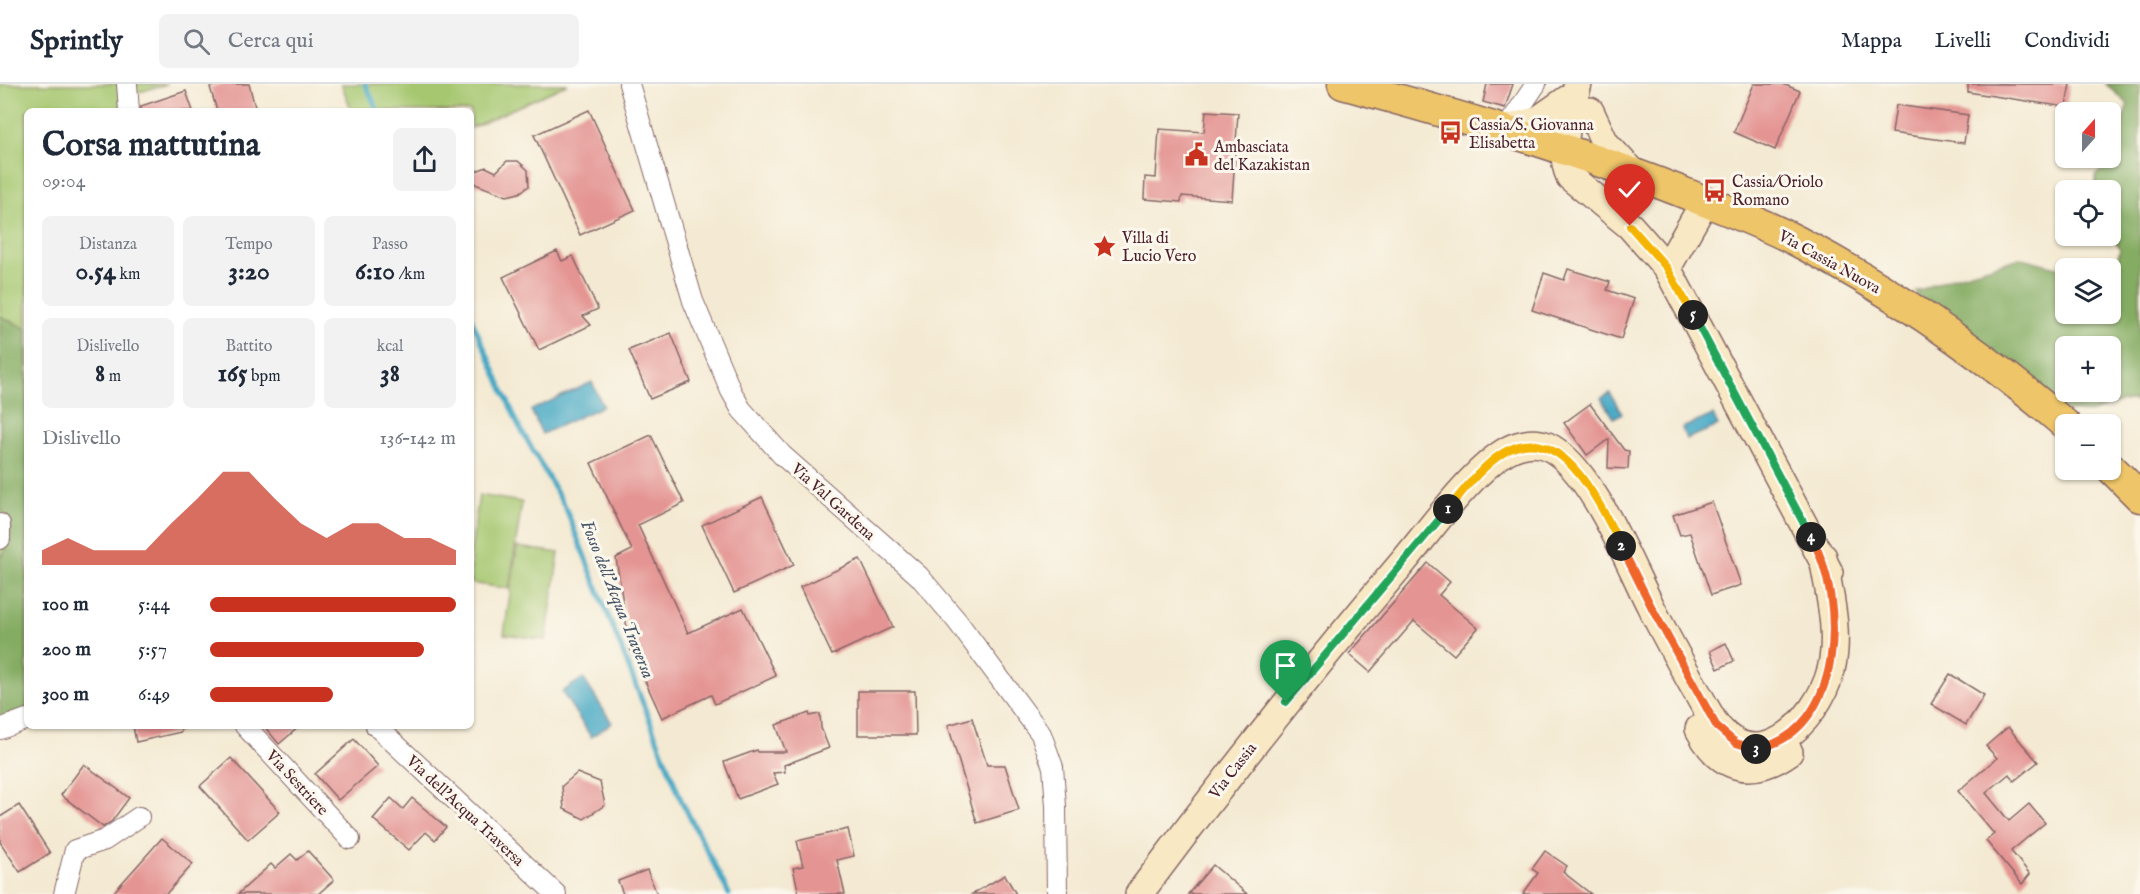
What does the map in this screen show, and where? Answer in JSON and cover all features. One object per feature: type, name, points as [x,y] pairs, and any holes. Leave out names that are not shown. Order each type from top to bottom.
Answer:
[{"type":"main road","points":[[1343,84],[1376,88],[1565,149]]},
{"type":"main road","name":"Via Cassia Nuova","points":[[1565,149],[1630,171],[1796,240],[1875,286],[1982,357],[2055,416]]},
{"type":"main road","points":[[2121,478],[2140,497]]},
{"type":"street","points":[[127,84],[129,108]]},
{"type":"street","name":"Via Val Gardena","points":[[629,84],[693,301],[730,391],[741,409],[775,448],[919,576],[997,673],[1041,734],[1053,767],[1057,894]]},
{"type":"street","points":[[1506,129],[1536,84]]},
{"type":"street","points":[[1506,129],[1538,120],[1585,93]]},
{"type":"street","points":[[1565,149],[1578,140],[1585,93]]},
{"type":"street","points":[[1585,93],[1605,142],[1630,171]]},
{"type":"street","name":"Via Cassia","points":[[1139,894],[1245,752],[1460,495],[1495,459],[1509,450],[1528,444],[1543,445],[1556,451],[1574,468],[1599,506],[1652,608],[1693,718],[1705,740],[1721,756],[1738,767],[1766,766],[1802,742],[1824,717],[1846,672],[1849,651],[1842,605],[1823,557],[1790,500],[1667,268],[1630,226],[1573,180],[1566,166],[1565,149]]},
{"type":"street","points":[[1667,268],[1705,201]]},
{"type":"street","points":[[0,524],[0,539]]},
{"type":"street","points":[[0,729],[24,719]]},
{"type":"street","name":"Via Sestriere","points":[[248,729],[350,839]]},
{"type":"street","name":"Via dell'Acqua Traversa","points":[[379,729],[556,894]]},
{"type":"street","points":[[64,894],[75,850],[105,840],[139,817]]},
{"type":"green space","points":[[0,84],[168,84],[121,97],[122,108],[24,108],[24,714],[0,725],[0,552],[4,526],[0,523]]},
{"type":"green space","points":[[341,84],[568,84],[474,127],[474,108],[351,108]]},
{"type":"green space","points":[[2106,84],[2140,84],[2140,401],[2121,401],[2121,336],[2055,336],[2055,402],[2119,402],[2090,413],[2066,411],[1920,300],[1916,292],[1950,278],[2021,258],[2055,266],[2055,324],[2121,324],[2121,258],[2118,258],[2120,249],[2118,246],[2121,246],[2121,180],[2096,180],[2096,175],[2104,168],[2121,168],[2121,127],[2128,104]]},
{"type":"green space","points":[[0,316],[24,328],[24,709],[0,718],[0,559],[8,546],[11,534],[9,521],[0,508]]},
{"type":"green space","points":[[479,495],[522,502],[509,589],[474,583],[474,530]]},
{"type":"green space","points":[[517,547],[559,553],[546,640],[504,634]]},
{"type":"water","points":[[592,382],[603,406],[542,434],[531,410]]},
{"type":"water","points":[[1610,393],[1622,413],[1614,418],[1601,398]]},
{"type":"water","points":[[1713,415],[1718,426],[1686,439],[1682,428]]},
{"type":"water","points":[[583,678],[612,723],[591,737],[562,692]]},
{"type":"building","points":[[222,84],[249,84],[255,108],[216,108],[210,87]]},
{"type":"building","points":[[1487,84],[1513,84],[1505,108],[1483,102]]},
{"type":"building","points":[[1754,84],[1783,84],[1800,91],[1775,150],[1734,132]]},
{"type":"building","points":[[1968,84],[2070,84],[2067,102],[2055,102],[2055,105],[1968,92]]},
{"type":"building","points":[[186,91],[192,108],[141,108],[141,106]]},
{"type":"building","points":[[1896,105],[1968,115],[1964,143],[1892,133]]},
{"type":"building","points":[[589,110],[635,210],[580,235],[534,135]]},
{"type":"building","name":"Ambasciata del Kazakistan","points":[[1206,111],[1238,113],[1232,200],[1182,196],[1181,202],[1144,199],[1145,177],[1156,178],[1159,129],[1204,132]]},
{"type":"building","points":[[507,161],[518,161],[528,170],[529,186],[519,193],[507,196],[475,184],[474,172],[486,167],[496,172]]},
{"type":"building","points":[[557,251],[562,261],[573,256],[598,309],[583,316],[591,325],[539,350],[503,277]]},
{"type":"building","points":[[1568,269],[1610,282],[1607,290],[1634,299],[1621,339],[1532,310],[1544,273],[1564,280]]},
{"type":"building","points":[[671,333],[691,382],[650,399],[629,350]]},
{"type":"building","points":[[1590,404],[1624,450],[1629,451],[1628,469],[1608,468],[1609,439],[1587,455],[1564,423]]},
{"type":"building","points":[[651,435],[684,503],[638,525],[688,633],[743,608],[776,676],[715,704],[711,695],[662,718],[630,648],[616,558],[632,550],[591,463]]},
{"type":"building","points":[[762,497],[794,565],[734,593],[702,525]]},
{"type":"building","points":[[1712,502],[1741,585],[1711,595],[1690,533],[1680,535],[1673,515]]},
{"type":"building","points":[[860,559],[893,627],[832,655],[800,587]]},
{"type":"building","points":[[1428,563],[1450,582],[1439,595],[1478,628],[1454,655],[1414,621],[1370,672],[1349,654]]},
{"type":"building","points":[[1726,643],[1734,661],[1718,669],[1710,651]]},
{"type":"building","points":[[1950,674],[1984,695],[1966,725],[1931,704]]},
{"type":"building","points":[[858,691],[915,691],[916,735],[858,735]]},
{"type":"building","points":[[809,713],[810,716],[820,714],[821,728],[829,748],[784,765],[785,772],[773,773],[778,784],[738,799],[724,762],[757,750],[758,752],[786,752],[776,725]]},
{"type":"building","points":[[972,718],[987,765],[1005,765],[1019,810],[977,823],[948,725]]},
{"type":"building","points":[[2008,727],[2038,762],[2014,781],[2009,774],[1986,793],[2009,821],[2029,804],[2045,823],[2011,851],[2030,874],[2022,884],[1986,841],[1994,834],[1958,791],[1997,758],[1986,746]]},
{"type":"building","points":[[134,729],[180,729],[181,732],[136,742]]},
{"type":"building","points":[[266,729],[296,729],[279,744]]},
{"type":"building","points":[[354,739],[378,766],[338,800],[315,774]]},
{"type":"building","points":[[231,758],[280,812],[248,840],[200,786]]},
{"type":"building","points":[[84,764],[129,798],[112,821],[103,827],[61,795]]},
{"type":"building","points":[[577,773],[600,782],[605,805],[584,819],[564,809],[562,786]]},
{"type":"building","points":[[391,798],[403,809],[412,798],[446,827],[435,840],[426,832],[409,850],[373,819]]},
{"type":"building","points":[[19,805],[50,853],[20,872],[0,842],[0,817]]},
{"type":"building","points":[[848,829],[854,856],[837,860],[845,894],[799,894],[793,868],[803,866],[797,841]]},
{"type":"building","points":[[162,838],[193,864],[166,894],[112,894]]},
{"type":"building","points":[[308,851],[334,880],[318,894],[238,894],[271,864],[275,868],[291,854],[297,860]]},
{"type":"building","points":[[1545,851],[1567,866],[1563,872],[1591,894],[1523,894],[1538,873],[1532,869]]},
{"type":"building","points":[[1213,865],[1247,894],[1188,894]]},
{"type":"building","points":[[647,870],[657,894],[623,894],[618,881]]},
{"type":"building","points":[[1005,875],[1016,894],[972,894]]},
{"type":"waterway","name":"Fosso dell'Acqua Traversa","points":[[365,84],[377,108]]},
{"type":"waterway","name":"Fosso dell'Acqua Traversa","points":[[474,325],[518,424],[566,509],[682,802],[729,894]]},
{"type":"place","name":"Cassia/S. Giovanna Elisabetta","points":[[1451,133]]},
{"type":"place","name":"Ambasciata del Kazakistan","points":[[1196,155]]},
{"type":"place","name":"Cassia/Oriolo Romano","points":[[1714,190]]},
{"type":"place","name":"Villa di Lucio Vero","points":[[1104,246]]},
{"type":"route","points":[[1286,702],[1460,495],[1484,470],[1509,450],[1522,445],[1536,444],[1550,447],[1563,457],[1574,468],[1599,506],[1702,700],[1723,734],[1742,746],[1757,749],[1775,744],[1784,738],[1809,713],[1827,682],[1834,645],[1823,557],[1790,500],[1723,369],[1667,268],[1630,226]]}]
